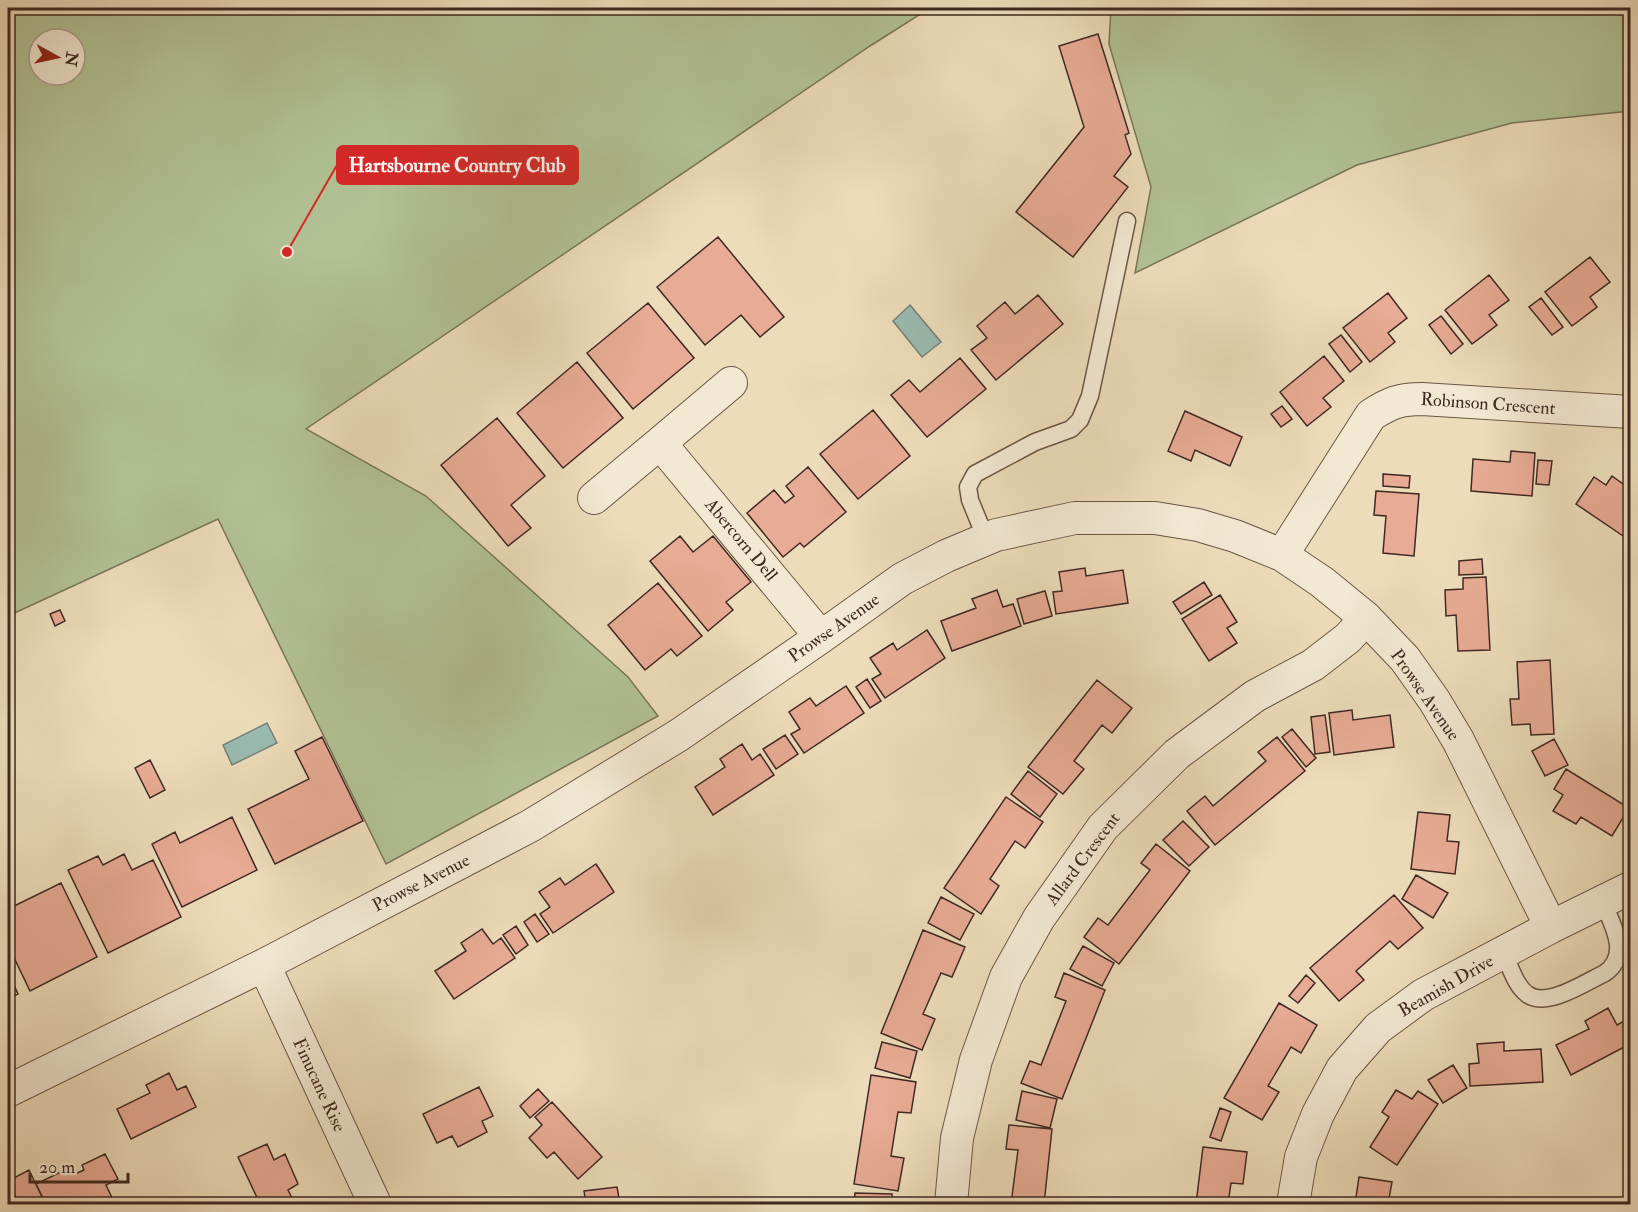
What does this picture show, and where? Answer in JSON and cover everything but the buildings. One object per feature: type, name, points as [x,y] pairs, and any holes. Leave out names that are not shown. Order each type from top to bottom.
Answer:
[{"type":"street","points":[[594,498],[731,383]]},
{"type":"street","name":"Robinson Crescent","points":[[1282,555],[1371,415],[1386,405],[1402,399],[1422,399],[1630,412]]},
{"type":"street","name":"Abercorn Dell","points":[[660,443],[821,638]]},
{"type":"street","name":"Prowse Avenue","points":[[8,1091],[264,964],[530,826],[679,735],[821,638],[902,579],[946,556],[986,539],[1037,525],[1075,518],[1155,518],[1198,525],[1235,536],[1282,555],[1322,582],[1366,618],[1405,659],[1434,700],[1458,740],[1551,927]]},
{"type":"street","name":"Allard Crescent","points":[[951,1204],[957,1138],[976,1060],[1006,977],[1039,918],[1096,836],[1177,754],[1256,696],[1314,665],[1348,638],[1366,618]]},
{"type":"street","name":"Beamish Drive","points":[[1293,1204],[1301,1157],[1318,1114],[1342,1069],[1378,1028],[1423,995],[1630,888]]},
{"type":"street","name":"Finucane Rise","points":[[264,964],[375,1204]]},
{"type":"lane","points":[[986,539],[970,500],[968,487],[975,474],[1035,442],[1071,429],[1080,420],[1090,396],[1127,221]]},
{"type":"lane","points":[[1504,953],[1522,989],[1528,995],[1540,999],[1552,998],[1605,973],[1612,968],[1618,958],[1619,948],[1617,936],[1603,902]]},
{"type":"green space","points":[[8,8],[930,8],[870,46],[306,429],[426,496],[628,677],[658,716],[386,864],[218,519],[8,616]]},
{"type":"green space","points":[[1111,8],[1630,8],[1630,111],[1512,123],[1357,165],[1135,273],[1151,187],[1109,44]]},
{"type":"water","points":[[910,305],[941,342],[922,357],[893,321]]},
{"type":"water","points":[[267,723],[277,743],[232,765],[223,745]]},
{"type":"place","name":"Hartsbourne Country Club","points":[[287,252]]}]
